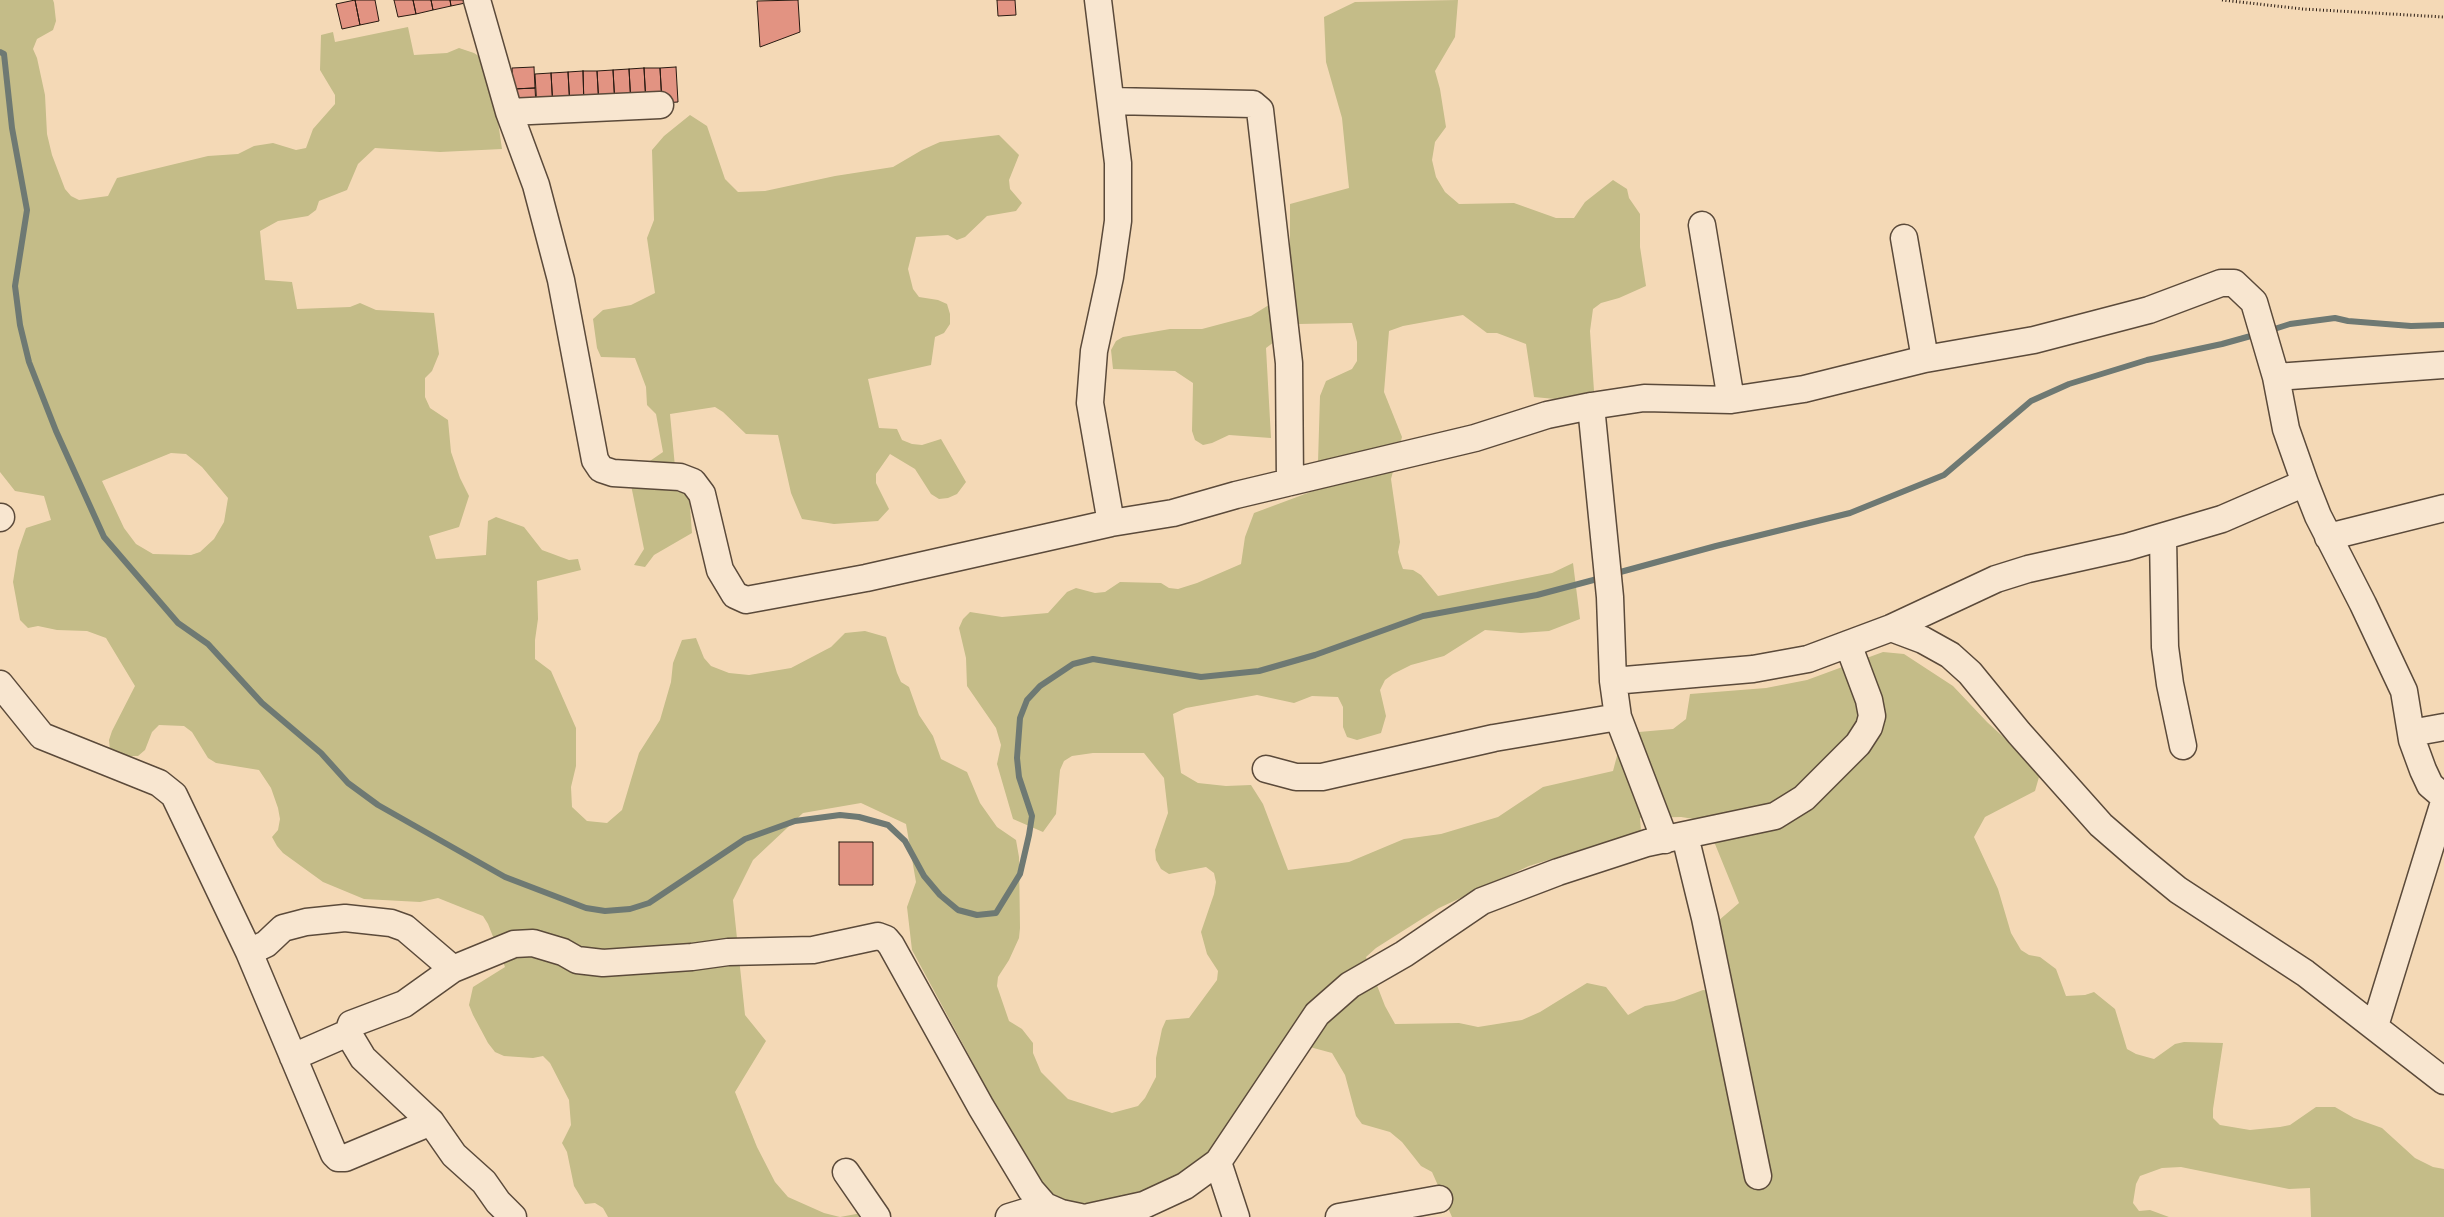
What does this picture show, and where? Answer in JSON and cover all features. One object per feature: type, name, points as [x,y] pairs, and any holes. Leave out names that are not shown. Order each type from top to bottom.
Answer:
[{"type":"street","points":[[477,0],[509,112],[536,185],[562,280],[595,460],[601,469],[613,473],[680,477],[693,482],[702,494],[720,570],[735,595],[746,600],[866,578],[1111,523],[1173,512],[1475,438],[1547,415],[1591,406],[1644,398],[1731,400],[1804,389],[1925,359],[2034,340],[2148,310],[2221,283],[2234,283],[2254,302],[2276,377],[2286,429],[2304,483],[2328,537],[2404,691],[2411,732],[2423,770],[2430,785],[2444,798]]},
{"type":"street","points":[[1098,0],[1118,163],[1118,221],[1110,277],[1094,352],[1090,403],[1111,523]]},
{"type":"street","points":[[1111,101],[1253,104],[1260,110],[1289,363],[1290,482]]},
{"type":"street","points":[[509,112],[660,105]]},
{"type":"street","points":[[1702,226],[1731,400]]},
{"type":"street","points":[[1904,238],[1925,359]]},
{"type":"street","points":[[2276,377],[2444,365]]},
{"type":"street","points":[[1591,406],[1610,596],[1613,681],[1618,716],[1675,838],[1705,918],[1758,1176]]},
{"type":"street","points":[[1613,681],[1753,669],[1808,659],[1892,628],[1996,579],[2028,569],[2100,554],[2222,519],[2304,483]]},
{"type":"street","points":[[2328,537],[2444,508]]},
{"type":"street","points":[[2163,537],[2164,647],[2183,746]]},
{"type":"street","points":[[1892,628],[1923,640],[1950,656],[1970,673],[2019,733],[2101,825],[2145,863],[2178,890],[2305,973],[2444,1081]]},
{"type":"street","points":[[1089,1217],[1144,1205],[1185,1186],[1218,1162],[1317,1014],[1350,985],[1404,954],[1482,901],[1602,857],[1675,838],[1775,816],[1804,798],[1858,744],[1870,727],[1872,716],[1869,700],[1848,644]]},
{"type":"street","points":[[0,684],[42,736],[168,788],[174,795],[249,952],[334,1154],[338,1158],[345,1158],[431,1122]]},
{"type":"street","points":[[1266,770],[1296,777],[1322,777],[1494,738],[1618,716]]},
{"type":"street","points":[[2411,732],[2444,728]]},
{"type":"street","points":[[2375,1026],[2444,802]]},
{"type":"street","points":[[249,952],[266,944],[283,928],[306,922],[345,918],[391,923],[405,928],[453,969]]},
{"type":"street","points":[[513,1217],[498,1202],[484,1182],[454,1155],[431,1122],[363,1058],[348,1033],[350,1024],[404,1004],[453,969],[514,944],[533,943],[563,952],[577,960],[603,963],[692,957],[728,952],[813,950],[878,936],[886,939],[1031,1190],[1062,1213]]},
{"type":"street","points":[[293,1057],[348,1033]]},
{"type":"street","points":[[1218,1162],[1236,1217]]},
{"type":"street","points":[[846,1172],[877,1217]]},
{"type":"street","points":[[1339,1217],[1439,1199]]},
{"type":"street","points":[[1009,1217],[1062,1213]]},
{"type":"path","points":[[2222,0],[2303,9],[2444,17]]},
{"type":"shaded area","points":[[0,0],[53,0],[56,21],[53,30],[37,39],[33,49],[37,58],[45,95],[47,134],[52,155],[65,189],[71,196],[79,200],[108,196],[117,178],[208,156],[238,154],[254,146],[273,143],[296,150],[306,148],[313,129],[335,104],[335,95],[320,70],[321,35],[333,32],[335,42],[408,27],[414,55],[447,53],[459,48],[474,53],[483,59],[493,87],[502,149],[440,152],[375,148],[358,164],[347,190],[319,201],[316,210],[308,216],[278,221],[260,231],[265,280],[292,282],[297,309],[350,307],[360,303],[376,310],[434,313],[439,354],[432,371],[425,378],[425,397],[430,408],[448,420],[451,452],[460,478],[469,496],[459,527],[429,536],[436,559],[486,555],[488,521],[496,517],[524,527],[542,550],[569,560],[578,559],[581,570],[537,581],[538,619],[535,640],[535,659],[551,671],[576,728],[576,766],[571,787],[572,807],[587,821],[607,823],[622,810],[639,753],[660,720],[671,682],[673,663],[682,640],[696,638],[704,658],[711,666],[729,673],[749,675],[791,668],[831,647],[845,633],[865,631],[886,637],[901,682],[909,687],[919,715],[933,736],[941,759],[967,772],[980,803],[997,827],[1016,840],[1019,857],[1019,938],[1009,960],[998,977],[997,986],[1009,1021],[1022,1029],[1033,1043],[1033,1053],[1041,1072],[1068,1099],[1112,1113],[1138,1106],[1145,1098],[1156,1077],[1156,1058],[1162,1029],[1166,1020],[1189,1018],[1217,980],[1218,971],[1207,954],[1201,932],[1214,894],[1216,882],[1214,873],[1206,867],[1169,874],[1161,869],[1156,860],[1155,850],[1168,813],[1164,778],[1144,753],[1093,753],[1072,756],[1064,761],[1060,770],[1056,814],[1043,832],[1013,819],[997,764],[1001,745],[996,728],[967,686],[966,658],[959,628],[963,619],[970,612],[1002,617],[1048,613],[1067,592],[1076,588],[1095,593],[1105,592],[1120,582],[1161,583],[1169,588],[1178,589],[1197,583],[1241,564],[1245,537],[1254,513],[1313,491],[1318,462],[1320,396],[1326,381],[1352,369],[1357,361],[1357,342],[1352,323],[1298,324],[1266,348],[1271,438],[1229,435],[1203,445],[1195,440],[1192,431],[1193,383],[1175,371],[1113,369],[1111,350],[1116,341],[1123,337],[1170,329],[1202,329],[1251,316],[1290,292],[1290,204],[1349,188],[1342,118],[1326,62],[1324,17],[1355,2],[1458,0],[1455,37],[1435,71],[1446,127],[1435,142],[1432,160],[1436,177],[1445,192],[1459,204],[1514,203],[1556,218],[1574,218],[1585,202],[1613,180],[1627,189],[1629,198],[1640,214],[1640,247],[1646,286],[1619,298],[1601,303],[1593,309],[1590,331],[1594,391],[1555,399],[1534,397],[1526,344],[1497,333],[1487,333],[1463,315],[1403,326],[1389,331],[1384,392],[1402,437],[1391,479],[1400,542],[1398,552],[1403,569],[1413,570],[1421,575],[1438,596],[1552,573],[1573,563],[1580,619],[1549,631],[1521,633],[1485,630],[1444,656],[1411,665],[1393,674],[1385,680],[1380,690],[1386,716],[1381,733],[1357,740],[1347,737],[1343,727],[1343,707],[1338,697],[1312,696],[1294,703],[1257,695],[1186,708],[1173,714],[1181,773],[1198,783],[1226,786],[1251,785],[1263,804],[1288,870],[1349,862],[1404,839],[1441,834],[1498,817],[1543,787],[1613,771],[1618,752],[1639,732],[1673,729],[1686,719],[1690,694],[1766,688],[1807,680],[1883,652],[1904,654],[1953,686],[1987,722],[2024,756],[2039,777],[2035,791],[1985,817],[1974,837],[1998,889],[2011,933],[2021,950],[2029,955],[2040,957],[2056,969],[2066,996],[2085,995],[2094,992],[2115,1009],[2127,1049],[2136,1054],[2154,1059],[2175,1044],[2184,1042],[2223,1043],[2213,1109],[2213,1118],[2220,1125],[2250,1130],[2280,1127],[2290,1125],[2316,1107],[2335,1107],[2354,1118],[2382,1128],[2415,1158],[2433,1167],[2444,1169],[2444,1217],[2311,1217],[2310,1188],[2289,1189],[2181,1167],[2162,1168],[2140,1176],[2136,1184],[2133,1203],[2139,1211],[2150,1210],[2169,1217],[1452,1217],[1432,1172],[1421,1166],[1402,1142],[1390,1132],[1362,1124],[1356,1116],[1345,1075],[1332,1053],[1284,1040],[1255,1101],[1226,1137],[1197,1165],[1136,1201],[1096,1213],[1061,1205],[1046,1188],[1026,1156],[1007,1134],[972,1061],[912,950],[907,907],[916,882],[906,824],[861,803],[803,813],[753,860],[733,900],[745,1015],[766,1041],[735,1092],[757,1147],[775,1182],[788,1197],[824,1213],[840,1217],[608,1217],[603,1208],[595,1203],[585,1204],[574,1186],[567,1152],[562,1143],[571,1125],[569,1100],[550,1063],[543,1056],[533,1058],[504,1056],[495,1052],[473,1015],[469,1005],[473,987],[505,967],[483,916],[438,898],[420,902],[364,899],[323,882],[283,853],[277,846],[272,837],[278,830],[280,819],[278,808],[271,788],[259,770],[216,763],[208,758],[192,732],[184,726],[159,725],[152,732],[145,750],[138,756],[128,756],[110,750],[109,740],[112,731],[135,686],[106,638],[87,631],[57,630],[38,626],[28,628],[20,620],[13,582],[18,551],[26,528],[51,520],[44,496],[15,491],[0,472]],"holes":[[[171,453],[186,454],[202,467],[228,498],[224,522],[214,539],[200,552],[191,555],[153,554],[136,544],[124,528],[102,481]],[[1681,817],[1701,820],[1715,844],[1739,903],[1718,921],[1729,963],[1729,992],[1703,990],[1674,1001],[1645,1006],[1628,1015],[1606,987],[1587,983],[1540,1012],[1522,1020],[1478,1027],[1459,1023],[1395,1024],[1385,1006],[1366,957],[1376,948],[1439,908],[1529,866],[1641,831],[1640,818]]]},
{"type":"shaded area","points":[[690,115],[707,126],[725,179],[738,192],[765,191],[835,176],[893,167],[940,142],[999,135],[1019,155],[1009,180],[1010,189],[1022,203],[1016,211],[987,216],[965,237],[957,240],[948,235],[916,237],[908,269],[913,289],[919,297],[938,300],[947,304],[950,314],[950,324],[944,333],[935,337],[931,365],[868,379],[879,428],[897,429],[902,440],[912,444],[922,445],[941,439],[966,482],[957,494],[939,499],[931,494],[915,469],[890,454],[876,474],[876,483],[889,509],[878,521],[834,524],[802,519],[791,493],[778,435],[746,434],[715,407],[670,414],[675,467],[689,493],[692,533],[654,555],[645,567],[634,565],[644,549],[631,485],[647,463],[663,452],[656,414],[647,405],[646,387],[635,358],[601,357],[597,348],[593,319],[603,310],[631,305],[655,293],[647,238],[654,220],[652,150],[664,136]]},
{"type":"shaded area","points":[[883,1209],[884,1217],[840,1217]]},
{"type":"building","points":[[355,0],[360,25],[342,29],[336,4]]},
{"type":"building","points":[[355,0],[375,0],[379,21],[360,25]]},
{"type":"building","points":[[394,0],[413,0],[416,14],[398,17]]},
{"type":"building","points":[[413,0],[431,0],[433,10],[416,14]]},
{"type":"building","points":[[431,0],[450,0],[451,6],[433,10]]},
{"type":"building","points":[[450,0],[469,0],[470,2],[451,6]]},
{"type":"building","points":[[798,0],[800,32],[760,47],[757,1]]},
{"type":"building","points":[[997,0],[1015,0],[1016,15],[998,16]]},
{"type":"building","points":[[534,67],[535,88],[513,89],[512,68]]},
{"type":"building","points":[[676,67],[678,102],[662,103],[660,68]]},
{"type":"building","points":[[644,68],[646,103],[631,104],[629,69]]},
{"type":"building","points":[[644,68],[660,68],[662,103],[646,103]]},
{"type":"building","points":[[629,69],[631,104],[615,105],[613,70]]},
{"type":"building","points":[[613,70],[615,105],[599,106],[597,71]]},
{"type":"building","points":[[583,71],[584,107],[570,107],[568,72]]},
{"type":"building","points":[[583,71],[597,71],[599,106],[584,107]]},
{"type":"building","points":[[568,72],[570,107],[553,108],[551,73]]},
{"type":"building","points":[[551,73],[553,108],[537,109],[535,74]]},
{"type":"building","points":[[535,88],[536,105],[514,106],[513,89]]},
{"type":"building","points":[[839,842],[873,842],[873,885],[839,885]]},
{"type":"waterway","points":[[0,52],[4,54],[12,128],[27,210],[15,286],[20,325],[29,362],[56,431],[104,537],[178,623],[208,644],[262,703],[321,753],[348,783],[378,805],[505,877],[586,908],[605,911],[630,909],[649,903],[745,839],[795,821],[840,815],[859,817],[888,825],[905,841],[924,876],[940,895],[958,910],[977,915],[996,913],[1020,874],[1032,816],[1019,777],[1017,758],[1020,718],[1027,700],[1040,686],[1073,664],[1093,659],[1201,677],[1259,671],[1315,655],[1423,616],[1537,595],[1601,578]]},
{"type":"waterway","points":[[2268,331],[2290,324],[2335,318],[2348,321],[2411,326],[2444,325]]},
{"type":"waterway","points":[[1613,574],[1850,513],[1944,475],[2031,401],[2069,384],[2147,360],[2222,344],[2258,334]]}]
